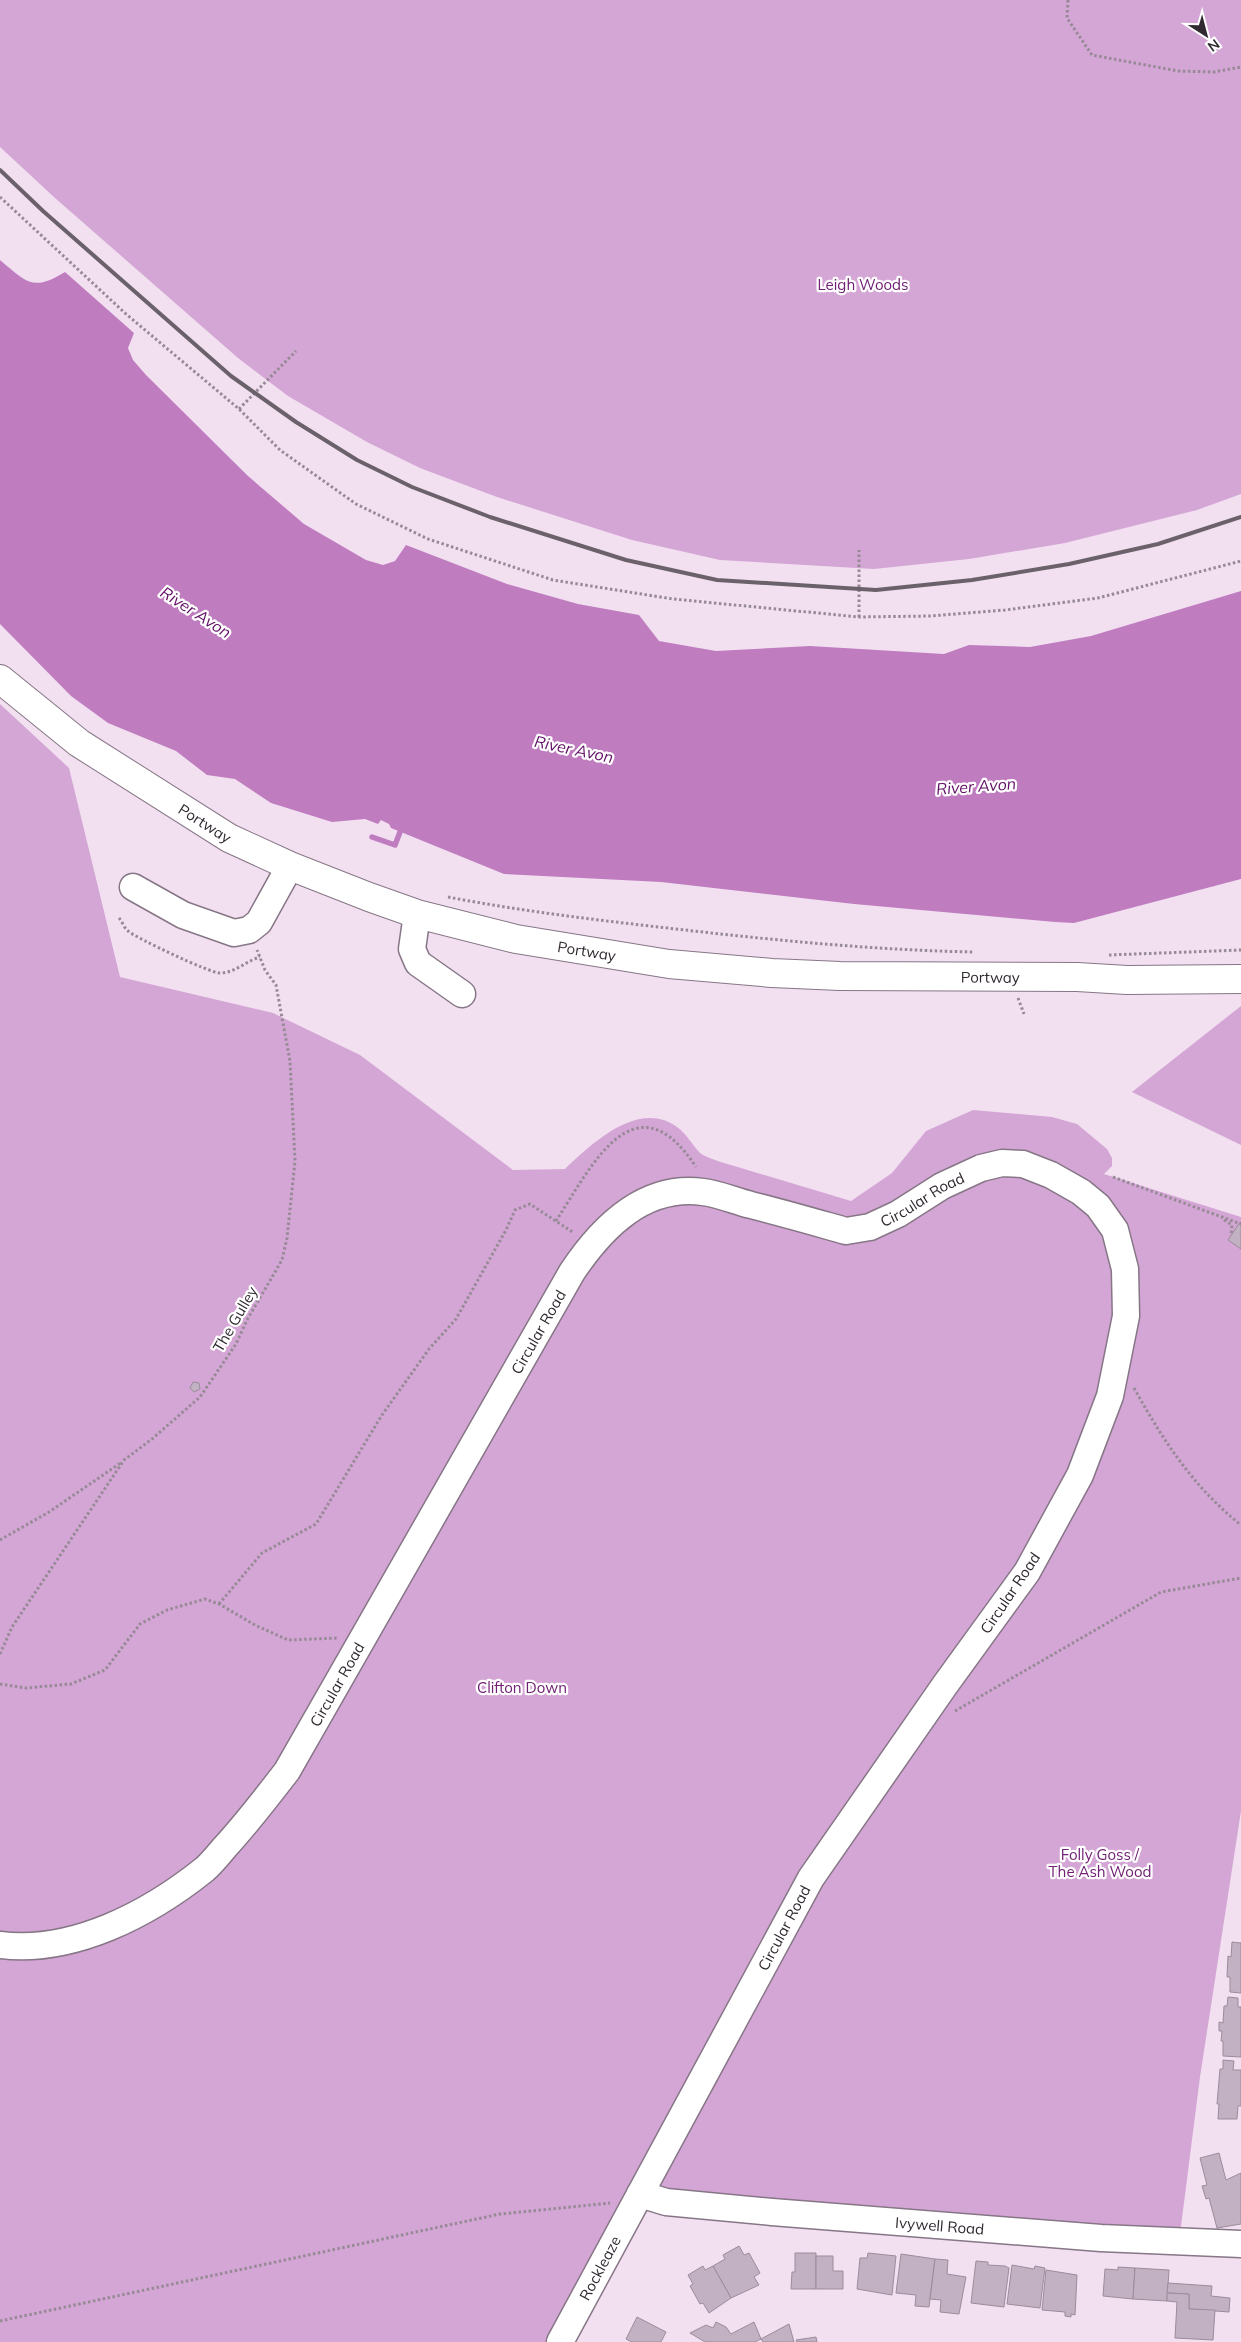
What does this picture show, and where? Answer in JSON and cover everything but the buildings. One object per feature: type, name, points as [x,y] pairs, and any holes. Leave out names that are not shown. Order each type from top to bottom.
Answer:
[{"type":"highway","name":"Portway","points":[[0,679],[79,743],[229,838],[290,866],[417,914],[516,939],[669,964],[772,973],[840,976],[1077,977],[1127,980],[1241,979]]},
{"type":"street","points":[[133,887],[184,915],[211,927],[234,933],[249,930],[263,917],[290,866]]},
{"type":"street","points":[[417,914],[412,948],[418,963],[462,994]]},
{"type":"street","name":"Circular Road","points":[[0,1944],[51,1945],[94,1933],[150,1907],[206,1869],[245,1826],[288,1771],[572,1272],[596,1238],[618,1218],[648,1199],[671,1192],[703,1192],[846,1231],[877,1224],[898,1214],[942,1186],[981,1168],[1002,1163],[1023,1164],[1051,1175],[1080,1192],[1098,1206],[1115,1230],[1125,1269],[1126,1316],[1110,1396],[1080,1475],[1027,1572],[945,1685],[811,1878],[636,2201]]},
{"type":"street","name":"Ivywell Road","points":[[636,2201],[1101,2238],[1241,2244]]},
{"type":"street","name":"Rockleaze","points":[[560,2342],[636,2201]]},
{"type":"path","points":[[1068,0],[1067,18],[1092,55],[1178,71],[1214,72],[1241,67]]},
{"type":"path","points":[[0,197],[126,314],[239,409],[280,450],[356,504],[428,539],[553,580],[673,599],[859,617],[930,616],[1005,610],[1098,598],[1241,561]]},
{"type":"path","points":[[239,409],[296,352]]},
{"type":"path","points":[[859,550],[859,617]]},
{"type":"path","name":"Portway","points":[[438,895],[548,914],[716,934],[893,950],[982,952]]},
{"type":"path","points":[[119,918],[128,931],[204,969],[220,973],[232,971],[249,960],[260,957]]},
{"type":"path","name":"The Gulley","points":[[0,1654],[12,1627],[124,1460],[152,1439],[200,1397],[236,1344],[247,1320],[282,1260],[287,1238],[295,1161],[290,1061],[276,985],[265,970],[249,930]]},
{"type":"path","points":[[1101,955],[1241,950]]},
{"type":"path","points":[[556,1221],[615,1137],[634,1128],[656,1128],[685,1150],[696,1167]]},
{"type":"path","points":[[1113,1177],[1241,1224]]},
{"type":"path","points":[[219,1604],[262,1553],[316,1524],[382,1415],[429,1349],[456,1319],[506,1230],[514,1210],[530,1204],[581,1237]]},
{"type":"path","points":[[1222,1218],[1232,1225],[1231,1235]]},
{"type":"path","points":[[1134,1387],[1162,1437],[1190,1475],[1241,1524]]},
{"type":"path","points":[[0,1540],[49,1512],[124,1460]]},
{"type":"path","points":[[952,1713],[1161,1592],[1241,1578]]},
{"type":"path","points":[[0,1684],[26,1688],[71,1684],[106,1670],[140,1624],[167,1610],[204,1599],[219,1604],[255,1625],[288,1640],[347,1638]]},
{"type":"path","points":[[0,2321],[500,2214],[636,2201]]},
{"type":"green space","name":"Leigh Woods","points":[[0,0],[1241,0],[1241,494],[1197,510],[1065,543],[969,559],[874,569],[720,560],[632,540],[497,497],[420,468],[367,442],[288,396],[238,358],[55,198],[0,147]]},
{"type":"green space","name":"Clifton Down","points":[[0,704],[69,768],[120,977],[273,1013],[360,1055],[513,1170],[565,1169],[602,1137],[632,1121],[647,1118],[662,1120],[677,1127],[700,1153],[705,1156],[851,1201],[892,1173],[926,1131],[973,1110],[1052,1117],[1077,1124],[1107,1149],[1112,1158],[1112,1166],[1104,1174],[1241,1217],[1241,1811],[1200,2077],[1180,2234],[628,2193],[549,2342],[0,2342]]},
{"type":"green space","points":[[1241,1006],[1241,1145],[1132,1092]]},
{"type":"water","name":"River Avon","points":[[0,260],[30,282],[45,282],[65,272],[134,333],[128,348],[133,360],[248,476],[304,524],[366,560],[383,565],[395,561],[406,545],[507,584],[578,604],[639,615],[659,641],[716,651],[810,646],[944,654],[969,645],[1030,647],[1091,636],[1241,591],[1241,879],[1074,923],[854,904],[661,882],[504,874],[391,828],[389,824],[381,820],[378,824],[365,819],[332,822],[271,803],[235,779],[207,775],[176,751],[108,723],[71,696],[0,624]]},
{"type":"waterway","points":[[372,837],[395,845],[400,832]]},
{"type":"railway","points":[[0,170],[43,211],[231,376],[296,422],[357,460],[412,487],[490,517],[626,560],[717,580],[876,590],[972,580],[1069,564],[1158,544],[1241,517]]},
{"type":"park label","name":"Folly Goss / The Ash Wood","points":[[1100,1862]]}]
